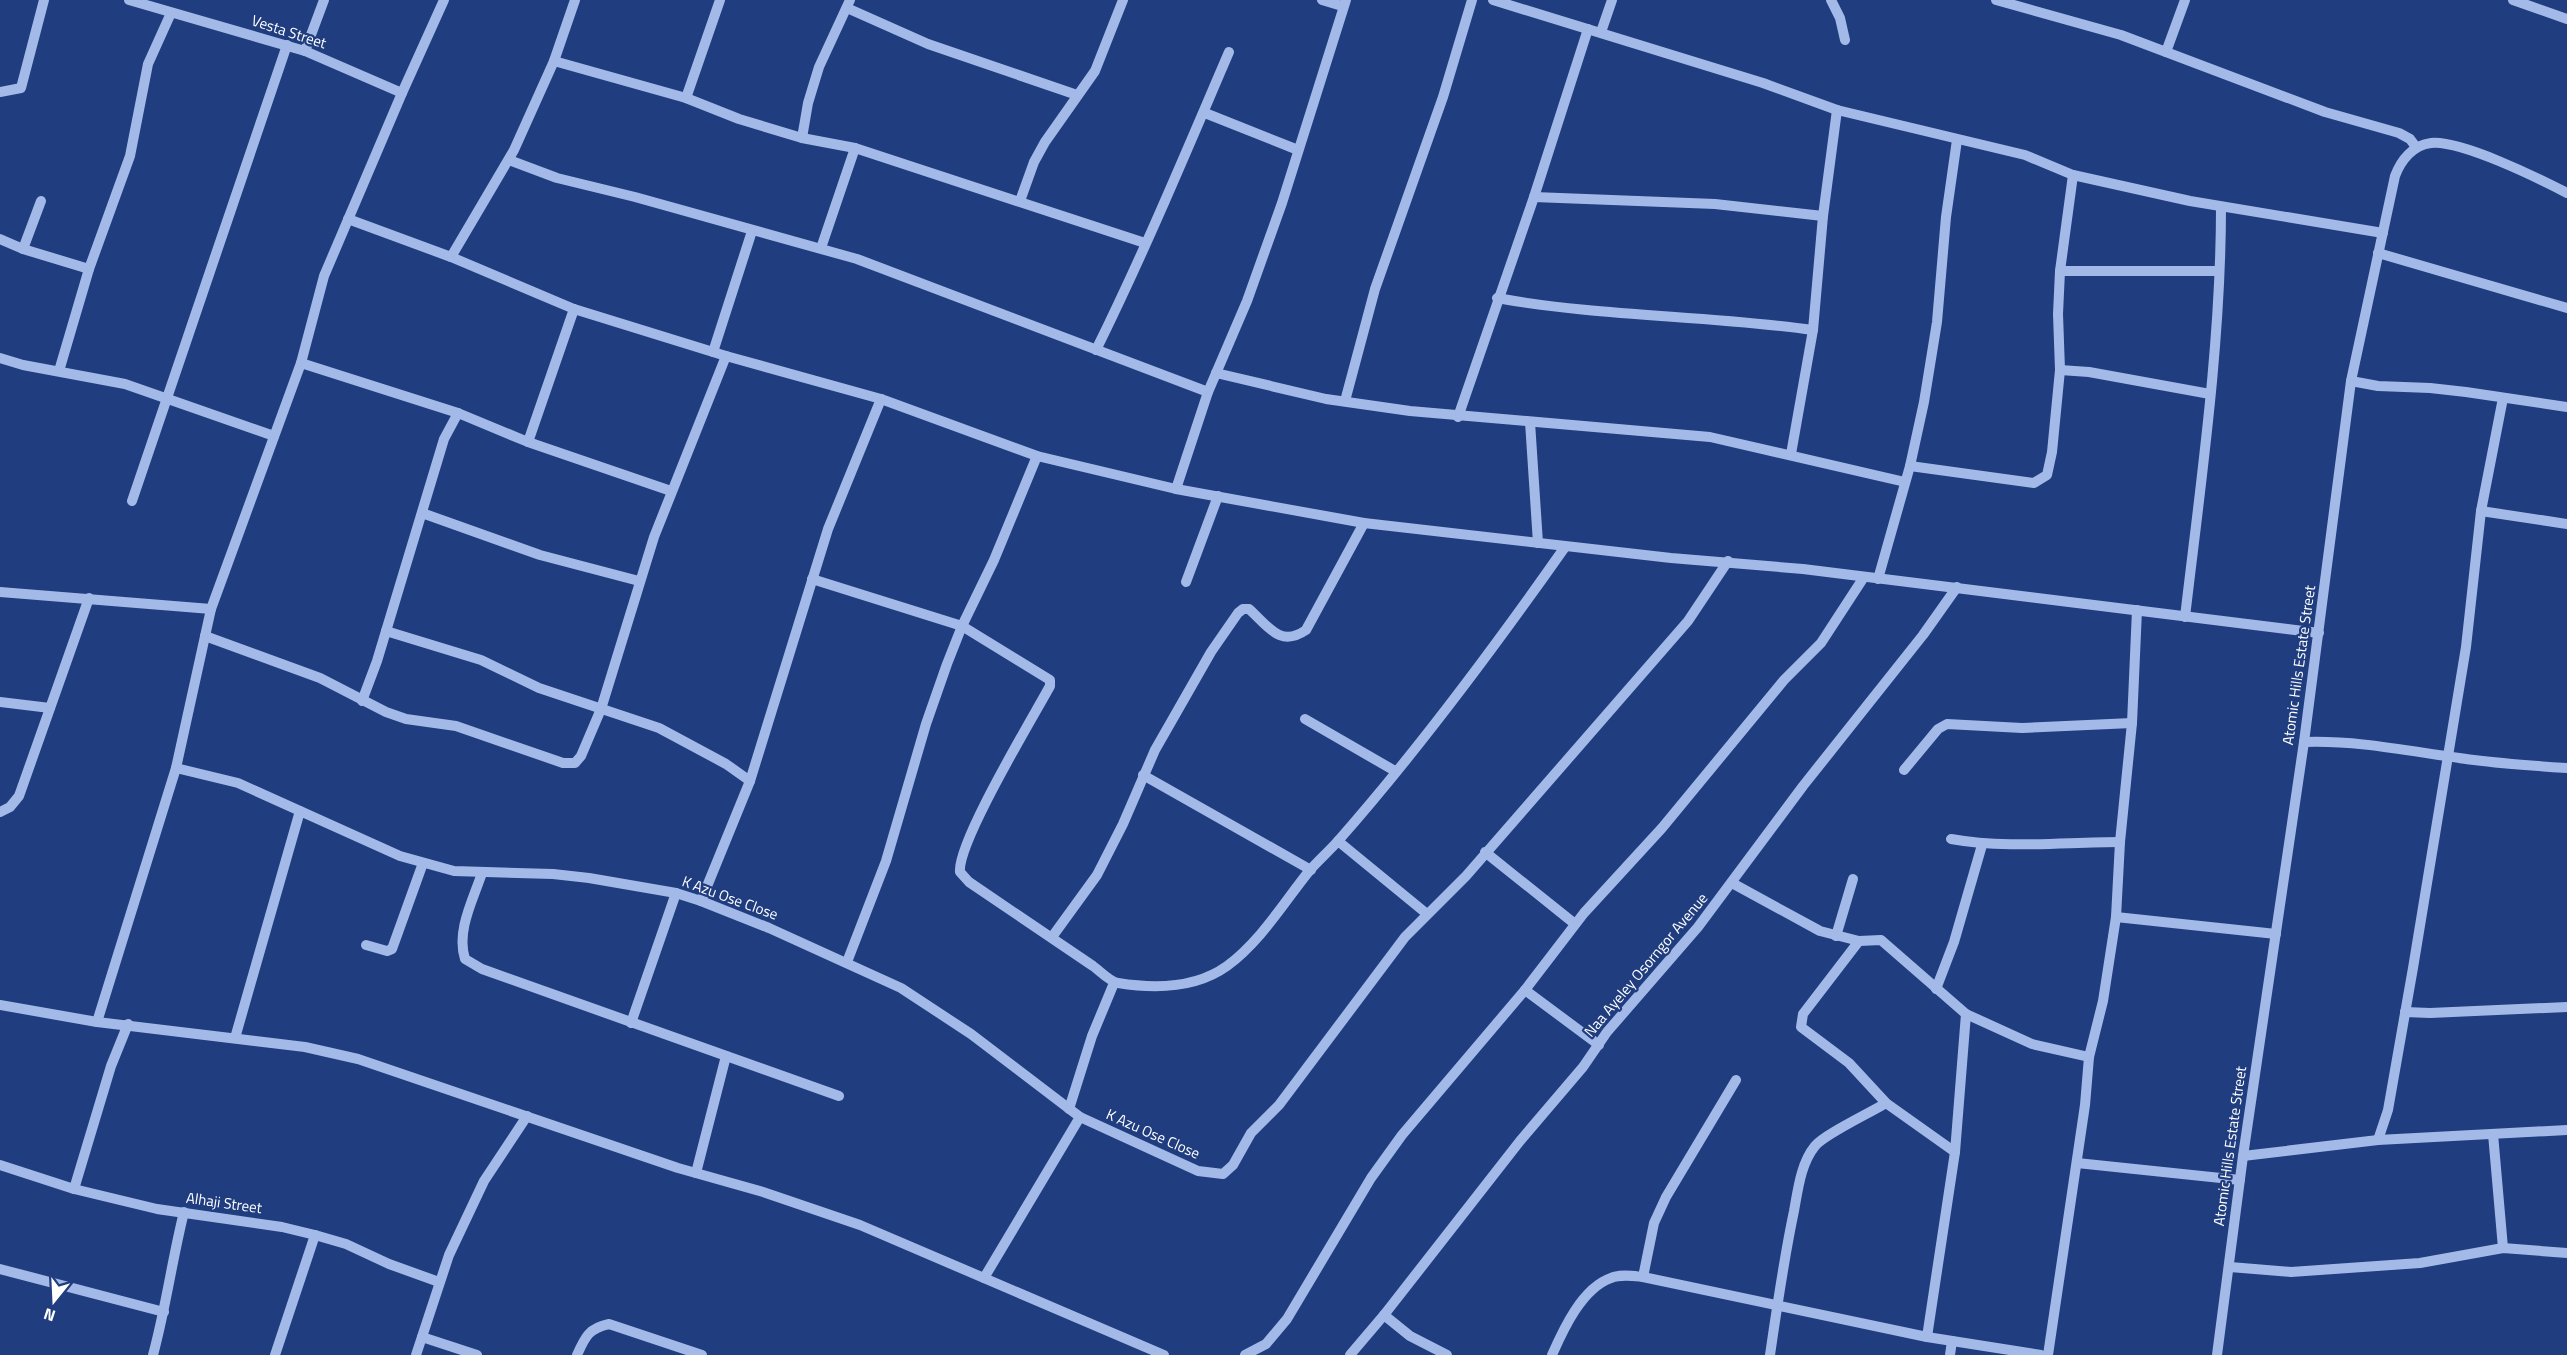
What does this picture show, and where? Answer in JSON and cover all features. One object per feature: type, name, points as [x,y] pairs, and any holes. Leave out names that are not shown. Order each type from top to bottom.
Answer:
[{"type":"street","points":[[0,92],[21,88],[44,0]]},
{"type":"street","name":"Vesta Street","points":[[129,0],[305,51],[402,93]]},
{"type":"street","points":[[305,51],[324,0]]},
{"type":"street","points":[[97,1022],[176,768],[211,609],[301,363],[324,276],[444,0]]},
{"type":"street","points":[[451,257],[509,160],[554,61],[575,0]]},
{"type":"street","points":[[686,98],[720,0]]},
{"type":"street","points":[[1020,201],[1034,162],[1095,71],[1123,0]]},
{"type":"street","points":[[1176,489],[1208,392],[1247,301],[1282,203],[1344,3],[1322,0]]},
{"type":"street","points":[[1346,401],[1375,289],[1443,97],[1472,0]]},
{"type":"street","points":[[1493,0],[1763,83],[1837,110],[2025,155],[2073,175],[2221,207],[2383,233]]},
{"type":"street","points":[[1601,32],[1612,0]]},
{"type":"street","points":[[1831,0],[1840,18],[1845,40]]},
{"type":"street","points":[[1996,0],[2121,35],[2325,112],[2399,133],[2416,147],[2433,142],[2456,147],[2524,172],[2567,193]]},
{"type":"street","points":[[2166,52],[2185,0]]},
{"type":"street","points":[[2513,0],[2530,3],[2567,18]]},
{"type":"street","points":[[802,138],[808,103],[819,67],[848,4],[928,44],[1077,95]]},
{"type":"street","points":[[59,371],[89,269],[130,156],[148,64],[171,13]]},
{"type":"street","points":[[1458,417],[1497,298],[1534,197],[1588,29]]},
{"type":"street","points":[[132,501],[287,45]]},
{"type":"street","points":[[1096,350],[1189,142],[1205,113],[1229,52]]},
{"type":"street","points":[[554,61],[686,98],[739,119],[802,138],[855,148],[1145,243]]},
{"type":"street","points":[[1791,454],[1813,330],[1823,216],[1837,110]]},
{"type":"street","points":[[1205,113],[1298,150]]},
{"type":"street","points":[[1878,579],[1910,466],[1924,402],[1937,322],[1946,217],[1957,140]]},
{"type":"street","name":"Atomic Hills Estate Street","points":[[2217,1355],[2230,1267],[2242,1156],[2319,633],[2351,381],[2378,253],[2400,164],[2416,147]]},
{"type":"street","points":[[821,248],[855,148]]},
{"type":"street","points":[[509,160],[557,178],[821,248],[918,281],[1208,392]]},
{"type":"street","points":[[1910,466],[2024,482],[2041,481],[2047,475],[2052,452],[2060,370],[2058,314],[2060,271],[2073,175]]},
{"type":"street","points":[[1534,197],[1715,204],[1823,216]]},
{"type":"street","points":[[23,249],[42,201]]},
{"type":"street","points":[[2185,617],[2210,394],[2221,207]]},
{"type":"street","points":[[348,219],[451,257],[574,309],[726,356],[881,399],[1037,456],[1176,489],[1364,524],[1957,587],[2319,633]]},
{"type":"street","points":[[713,352],[752,231]]},
{"type":"street","points":[[0,239],[23,249],[89,269]]},
{"type":"street","points":[[2378,253],[2567,308]]},
{"type":"street","points":[[2060,271],[2218,271]]},
{"type":"street","points":[[1497,298],[1580,310],[1739,320],[1813,330]]},
{"type":"street","points":[[528,442],[574,309]]},
{"type":"street","points":[[205,636],[320,678],[406,719],[456,726],[563,763],[575,763],[581,756],[601,709],[628,627],[639,581],[671,490],[726,356]]},
{"type":"street","points":[[0,358],[23,365],[125,384],[274,436]]},
{"type":"street","points":[[301,363],[458,413],[528,442],[671,490]]},
{"type":"street","points":[[2060,370],[2089,372],[2210,394]]},
{"type":"street","points":[[1216,373],[1290,392],[1458,417],[1710,437],[1905,482]]},
{"type":"street","points":[[2351,381],[2394,388],[2454,390],[2567,407]]},
{"type":"street","points":[[2378,1140],[2388,1110],[2405,1012],[2466,648],[2481,511],[2503,398]]},
{"type":"street","points":[[701,901],[750,781],[812,579],[844,485],[881,399]]},
{"type":"street","points":[[362,700],[386,631],[444,439],[458,413]]},
{"type":"street","points":[[1530,422],[1538,543]]},
{"type":"street","points":[[847,962],[886,861],[926,724],[962,626],[994,560],[1037,456]]},
{"type":"street","points":[[1186,582],[1218,496]]},
{"type":"street","points":[[2481,511],[2567,524]]},
{"type":"street","points":[[422,513],[540,555],[639,581]]},
{"type":"street","points":[[1052,937],[1097,875],[1123,824],[1143,775],[1211,652],[1238,614],[1243,609],[1249,609],[1280,637],[1292,637],[1306,630],[1364,524]]},
{"type":"street","points":[[812,579],[962,626],[1039,672],[1050,683],[987,802],[961,859],[960,872],[969,882],[1052,937],[1114,983],[1150,987],[1178,986],[1207,978],[1227,966],[1245,950],[1283,907],[1502,636],[1565,547]]},
{"type":"street","points":[[1338,841],[1427,914],[1451,893],[1688,621],[1728,561]]},
{"type":"street","points":[[1245,1355],[1262,1348],[1295,1307],[1348,1215],[1386,1158],[1525,990],[1575,924],[1669,820],[1784,680],[1821,643],[1864,577]]},
{"type":"street","name":"Naa Ayeley Osorngor Avenue","points":[[1350,1355],[1648,982],[1698,927],[1803,786],[1923,636],[1957,587]]},
{"type":"street","points":[[0,592],[211,609]]},
{"type":"street","points":[[0,812],[10,807],[18,796],[89,598]]},
{"type":"street","points":[[2048,1355],[2085,1105],[2089,1057],[2103,1001],[2116,917],[2120,842],[2132,723],[2137,610]]},
{"type":"street","points":[[386,631],[481,660],[539,688],[659,728],[711,756],[750,781]]},
{"type":"street","points":[[0,702],[50,708]]},
{"type":"street","points":[[1305,719],[1395,771]]},
{"type":"street","points":[[1904,770],[1938,729],[1947,724],[2030,728],[2132,723]]},
{"type":"street","points":[[2304,742],[2328,741],[2404,748],[2447,756],[2567,768]]},
{"type":"street","name":"K Azu Ose Close","points":[[176,768],[238,783],[400,856],[423,863],[454,871],[554,874],[676,893],[769,927],[901,988],[971,1034],[1080,1117],[1198,1171],[1218,1174],[1228,1171],[1251,1134],[1279,1105],[1405,937],[1427,914]]},
{"type":"street","points":[[1143,775],[1311,870]]},
{"type":"street","points":[[235,1038],[300,811]]},
{"type":"street","points":[[1951,839],[1982,845],[2024,846],[2064,842],[2120,842]]},
{"type":"street","points":[[1936,989],[1954,942],[1982,845]]},
{"type":"street","points":[[1485,852],[1575,924]]},
{"type":"street","points":[[366,945],[387,951],[394,946],[423,863]]},
{"type":"street","points":[[482,873],[466,919],[461,946],[465,959],[482,969],[839,1095]]},
{"type":"street","points":[[1836,936],[1853,879]]},
{"type":"street","points":[[1732,883],[1800,921],[1836,936],[1858,942],[1875,940],[1887,944],[1966,1014],[2032,1044],[2089,1057]]},
{"type":"street","points":[[631,1023],[676,893]]},
{"type":"street","points":[[2116,917],[2276,934]]},
{"type":"street","points":[[1858,942],[1803,1014],[1800,1024],[1807,1033],[1850,1063],[1886,1103],[1955,1152]]},
{"type":"street","points":[[1069,1109],[1092,1036],[1114,983]]},
{"type":"street","points":[[1525,990],[1599,1045]]},
{"type":"street","points":[[0,1005],[97,1022],[305,1047],[358,1059],[696,1173],[763,1192],[860,1225],[1162,1354]]},
{"type":"street","points":[[2405,1012],[2567,1007]]},
{"type":"street","points":[[1927,1337],[1955,1152],[1966,1014]]},
{"type":"street","points":[[74,1189],[111,1066],[128,1024]]},
{"type":"street","points":[[696,1173],[726,1056]]},
{"type":"street","points":[[1643,1276],[1648,1247],[1658,1214],[1736,1080]]},
{"type":"street","points":[[1770,1355],[1784,1257],[1801,1176],[1808,1159],[1816,1146],[1828,1136],[1886,1103]]},
{"type":"street","points":[[416,1355],[449,1255],[484,1181],[527,1116]]},
{"type":"street","points":[[984,1278],[1080,1117]]},
{"type":"street","points":[[2242,1156],[2378,1140],[2567,1130]]},
{"type":"street","points":[[2493,1134],[2503,1248]]},
{"type":"street","points":[[2077,1163],[2240,1180]]},
{"type":"street","name":"Alhaji Street","points":[[0,1165],[74,1189],[157,1209],[282,1227],[315,1235],[439,1282]]},
{"type":"street","points":[[153,1355],[165,1312],[170,1270],[184,1212]]},
{"type":"street","points":[[275,1355],[315,1235]]},
{"type":"street","points":[[2230,1267],[2291,1272],[2420,1263],[2503,1248],[2567,1253]]},
{"type":"street","points":[[0,1269],[165,1312]]},
{"type":"street","points":[[1552,1355],[1566,1324],[1596,1287],[1610,1278],[1624,1276],[1643,1276],[1777,1307],[1927,1337],[2041,1355]]},
{"type":"street","points":[[1384,1315],[1410,1336],[1447,1355]]},
{"type":"street","points":[[577,1355],[585,1335],[595,1327],[609,1324],[702,1355]]},
{"type":"street","points":[[422,1337],[477,1355]]},
{"type":"street","points":[[1950,1355],[1952,1341]]}]
